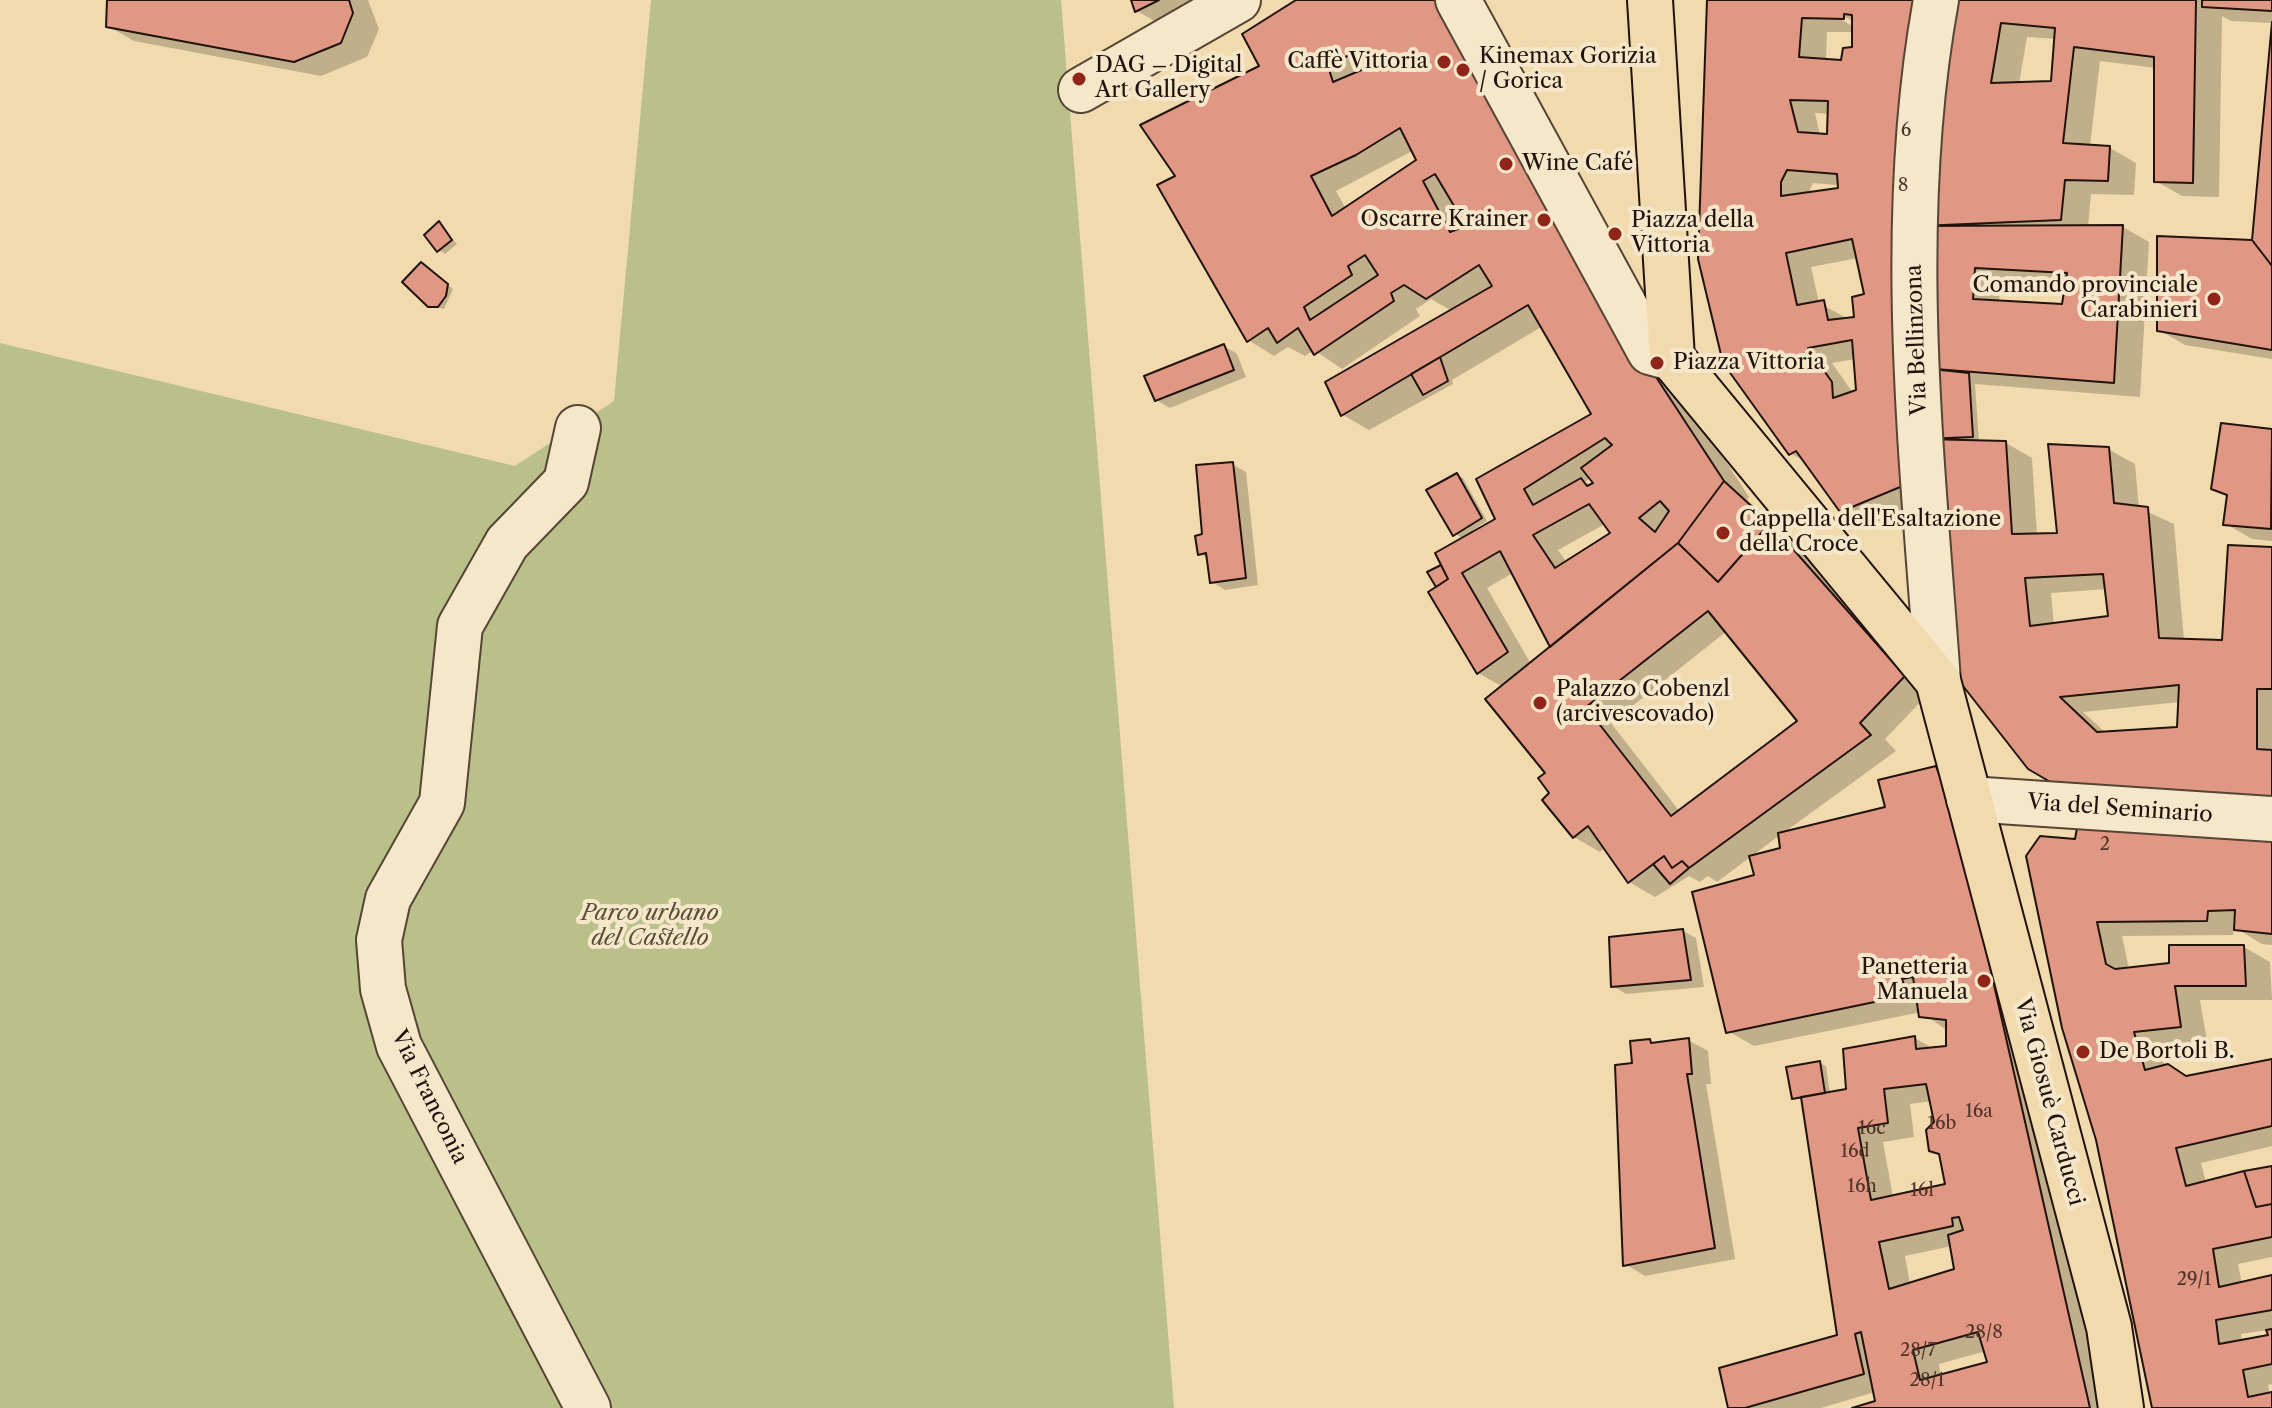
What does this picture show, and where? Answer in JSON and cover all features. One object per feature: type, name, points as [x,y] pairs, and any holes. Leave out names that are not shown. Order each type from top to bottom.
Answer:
[{"type":"main road","points":[[1650,0],[1672,358],[1938,681]]},
{"type":"main road","name":"Via Giosuè Carducci","points":[[1938,681],[2109,1327],[2121,1408]]},
{"type":"street","points":[[1081,90],[1238,0]]},
{"type":"street","points":[[1458,0],[1650,352],[1672,358]]},
{"type":"street","name":"Via Bellinzona","points":[[1936,0],[1928,42],[1913,210],[1920,431],[1938,681]]},
{"type":"street","name":"Via Franconia","points":[[578,428],[566,482],[507,543],[460,626],[442,803],[388,899],[379,940],[383,989],[399,1046],[588,1408]]},
{"type":"street","name":"Via del Seminario","points":[[1969,799],[2272,819]]},
{"type":"green space","name":"Parco urbano del Castello","points":[[651,0],[1061,0],[1174,1408],[0,1408],[0,343],[515,466],[614,401]]},
{"type":"building","points":[[107,0],[349,0],[353,13],[341,43],[294,62],[106,27]]},
{"type":"building","points":[[1131,0],[1159,0],[1135,12]]},
{"type":"building","points":[[1296,0],[1445,0],[1656,377],[1724,481],[1678,543],[1550,647],[1500,551],[1462,573],[1508,652],[1477,674],[1428,592],[1448,579],[1435,553],[1495,519],[1476,479],[1591,414],[1528,305],[1341,416],[1325,382],[1492,286],[1479,265],[1426,299],[1404,285],[1391,293],[1394,301],[1314,355],[1298,328],[1277,343],[1268,328],[1247,342],[1157,185],[1175,176],[1140,125],[1259,66],[1242,34]],"holes":[[[1359,50],[1366,68],[1333,82],[1328,66]],[[1400,128],[1416,160],[1332,216],[1311,176],[1356,155]],[[1435,174],[1466,226],[1450,232],[1423,181]],[[1365,255],[1378,275],[1310,320],[1304,307],[1352,275],[1348,266]],[[1605,438],[1612,445],[1581,468],[1593,483],[1587,486],[1581,478],[1533,505],[1524,489]],[[1660,501],[1669,511],[1655,532],[1639,518]],[[1589,504],[1610,533],[1555,568],[1533,535]]]},
{"type":"building","points":[[1707,0],[1917,0],[1917,480],[1840,512],[1796,451],[1789,455],[1723,363],[1698,259]],"holes":[[[1844,14],[1852,15],[1852,47],[1843,48],[1841,60],[1799,57],[1802,18],[1844,19]],[[1790,100],[1828,101],[1827,134],[1798,132]],[[1787,170],[1837,174],[1838,188],[1781,196],[1781,182]],[[1852,239],[1864,294],[1852,297],[1854,317],[1828,320],[1824,300],[1797,305],[1786,253]],[[1852,340],[1856,390],[1833,398],[1832,382],[1808,348]]]},
{"type":"building","points":[[1953,0],[2196,0],[2193,183],[2154,182],[2154,57],[2074,47],[2063,143],[2110,146],[2108,181],[2065,180],[2061,220],[1920,226]],"holes":[[[2001,23],[2055,28],[2051,81],[1991,83]]]},
{"type":"building","points":[[2202,0],[2272,0],[2272,11],[2202,7]]},
{"type":"building","points":[[2272,22],[2272,266],[2252,240]]},
{"type":"building","points":[[439,221],[452,240],[437,252],[424,235]]},
{"type":"building","points":[[2123,225],[2114,383],[1922,368],[1920,226]],"holes":[[[1975,268],[2067,273],[2062,304],[1973,299]]]},
{"type":"building","name":"Comando provinciale Carabinieri","points":[[2157,236],[2252,240],[2272,266],[2272,350],[2157,331]]},
{"type":"building","points":[[421,262],[448,284],[446,296],[438,307],[428,307],[402,282]]},
{"type":"building","points":[[1224,344],[1234,370],[1155,401],[1144,376]]},
{"type":"building","points":[[1440,357],[1448,381],[1423,395],[1411,374]]},
{"type":"building","points":[[1922,368],[1969,373],[1973,437],[1924,439]]},
{"type":"building","points":[[2221,423],[2272,429],[2271,529],[2223,525],[2227,495],[2211,489]]},
{"type":"building","points":[[1924,439],[2006,441],[2012,534],[2057,533],[2048,444],[2109,447],[2114,503],[2148,507],[2159,638],[2222,640],[2228,545],[2272,547],[2272,689],[2257,689],[2257,749],[2272,750],[2272,807],[2078,798],[2028,769],[1956,677]],"holes":[[[2103,574],[2108,616],[2030,626],[2025,578]],[[2179,685],[2177,727],[2097,732],[2060,697]]]},
{"type":"building","points":[[1233,462],[1246,578],[1210,583],[1206,553],[1198,555],[1195,536],[1202,534],[1196,465]]},
{"type":"building","points":[[1457,473],[1482,518],[1453,536],[1426,490]]},
{"type":"building","name":"Cappella dell'Esaltazione della Croce","points":[[1724,481],[1770,523],[1718,582],[1678,543]]},
{"type":"building","name":"Palazzo Cobenzl (arcivescovado)","points":[[1770,523],[1905,676],[1860,723],[1871,735],[1689,868],[1682,861],[1672,868],[1664,856],[1628,883],[1588,826],[1573,838],[1542,800],[1549,793],[1538,778],[1545,773],[1485,699],[1678,543],[1718,582]],"holes":[[[1708,611],[1797,721],[1671,816],[1586,707]]]},
{"type":"building","points":[[1441,565],[1448,579],[1436,587],[1427,572]]},
{"type":"building","points":[[1936,766],[1958,826],[2090,1408],[1852,1408],[1875,1401],[1861,1332],[1855,1334],[1864,1374],[1745,1408],[1728,1408],[1719,1368],[1837,1335],[1801,1097],[1846,1089],[1843,1049],[1915,1036],[1916,1049],[1946,1046],[1946,1020],[1919,1017],[1913,977],[1902,979],[1908,995],[1726,1033],[1692,892],[1754,875],[1749,856],[1780,848],[1778,833],[1885,807],[1878,780]],"holes":[[[1926,1084],[1934,1122],[1926,1130],[1929,1151],[1939,1154],[1945,1184],[1871,1200],[1858,1128],[1888,1123],[1884,1089]],[[1959,1217],[1963,1230],[1948,1235],[1954,1269],[1889,1289],[1879,1242],[1953,1226],[1952,1218]],[[1978,1332],[1987,1362],[1920,1380],[1913,1350]]]},
{"type":"building","points":[[2077,828],[2272,840],[2272,934],[2234,930],[2235,910],[2208,911],[2207,921],[2097,922],[2106,964],[2115,969],[2169,963],[2169,945],[2244,945],[2246,986],[2175,986],[2181,1027],[2134,1032],[2145,1070],[2168,1064],[2186,1076],[2272,1059],[2272,1126],[2176,1148],[2186,1186],[2244,1171],[2256,1207],[2272,1204],[2272,1237],[2213,1249],[2219,1287],[2272,1275],[2272,1310],[2216,1320],[2219,1344],[2268,1335],[2266,1330],[2272,1329],[2272,1364],[2243,1370],[2248,1397],[2272,1392],[2272,1408],[2152,1408],[2096,1140],[2062,1028],[2026,856],[2040,836],[2075,839]]},
{"type":"building","points":[[1664,856],[1672,868],[1682,861],[1689,868],[1670,884],[1653,864]]},
{"type":"building","points":[[1683,929],[1691,980],[1611,987],[1609,937]]},
{"type":"building","points":[[1689,1038],[1692,1074],[1687,1074],[1715,1248],[1623,1266],[1615,1065],[1632,1063],[1630,1041],[1650,1039],[1651,1043]]},
{"type":"building","points":[[1820,1061],[1825,1093],[1792,1099],[1786,1067]]},
{"type":"building","points":[[2272,1166],[2272,1204],[2256,1207],[2244,1171]]},
{"type":"place","name":"Caffè Vittoria","points":[[1444,62]]},
{"type":"place","name":"Kinemax Gorizia / Gorica","points":[[1463,70]]},
{"type":"place","name":"DAG – Digital Art Gallery","points":[[1079,79]]},
{"type":"place","name":"Wine Café","points":[[1506,164]]},
{"type":"place","name":"Oscarre Krainer","points":[[1544,220]]},
{"type":"place","name":"Piazza della Vittoria","points":[[1615,234]]},
{"type":"place","name":"Comando provinciale Carabinieri","points":[[2214,299]]},
{"type":"place","name":"Piazza Vittoria","points":[[1657,363]]},
{"type":"place","name":"Cappella dell'Esaltazione della Croce","points":[[1723,533]]},
{"type":"place","name":"Palazzo Cobenzl (arcivescovado)","points":[[1540,703]]},
{"type":"place","name":"Panetteria Manuela","points":[[1984,981]]},
{"type":"place","name":"De Bortoli B.","points":[[2083,1052]]}]
